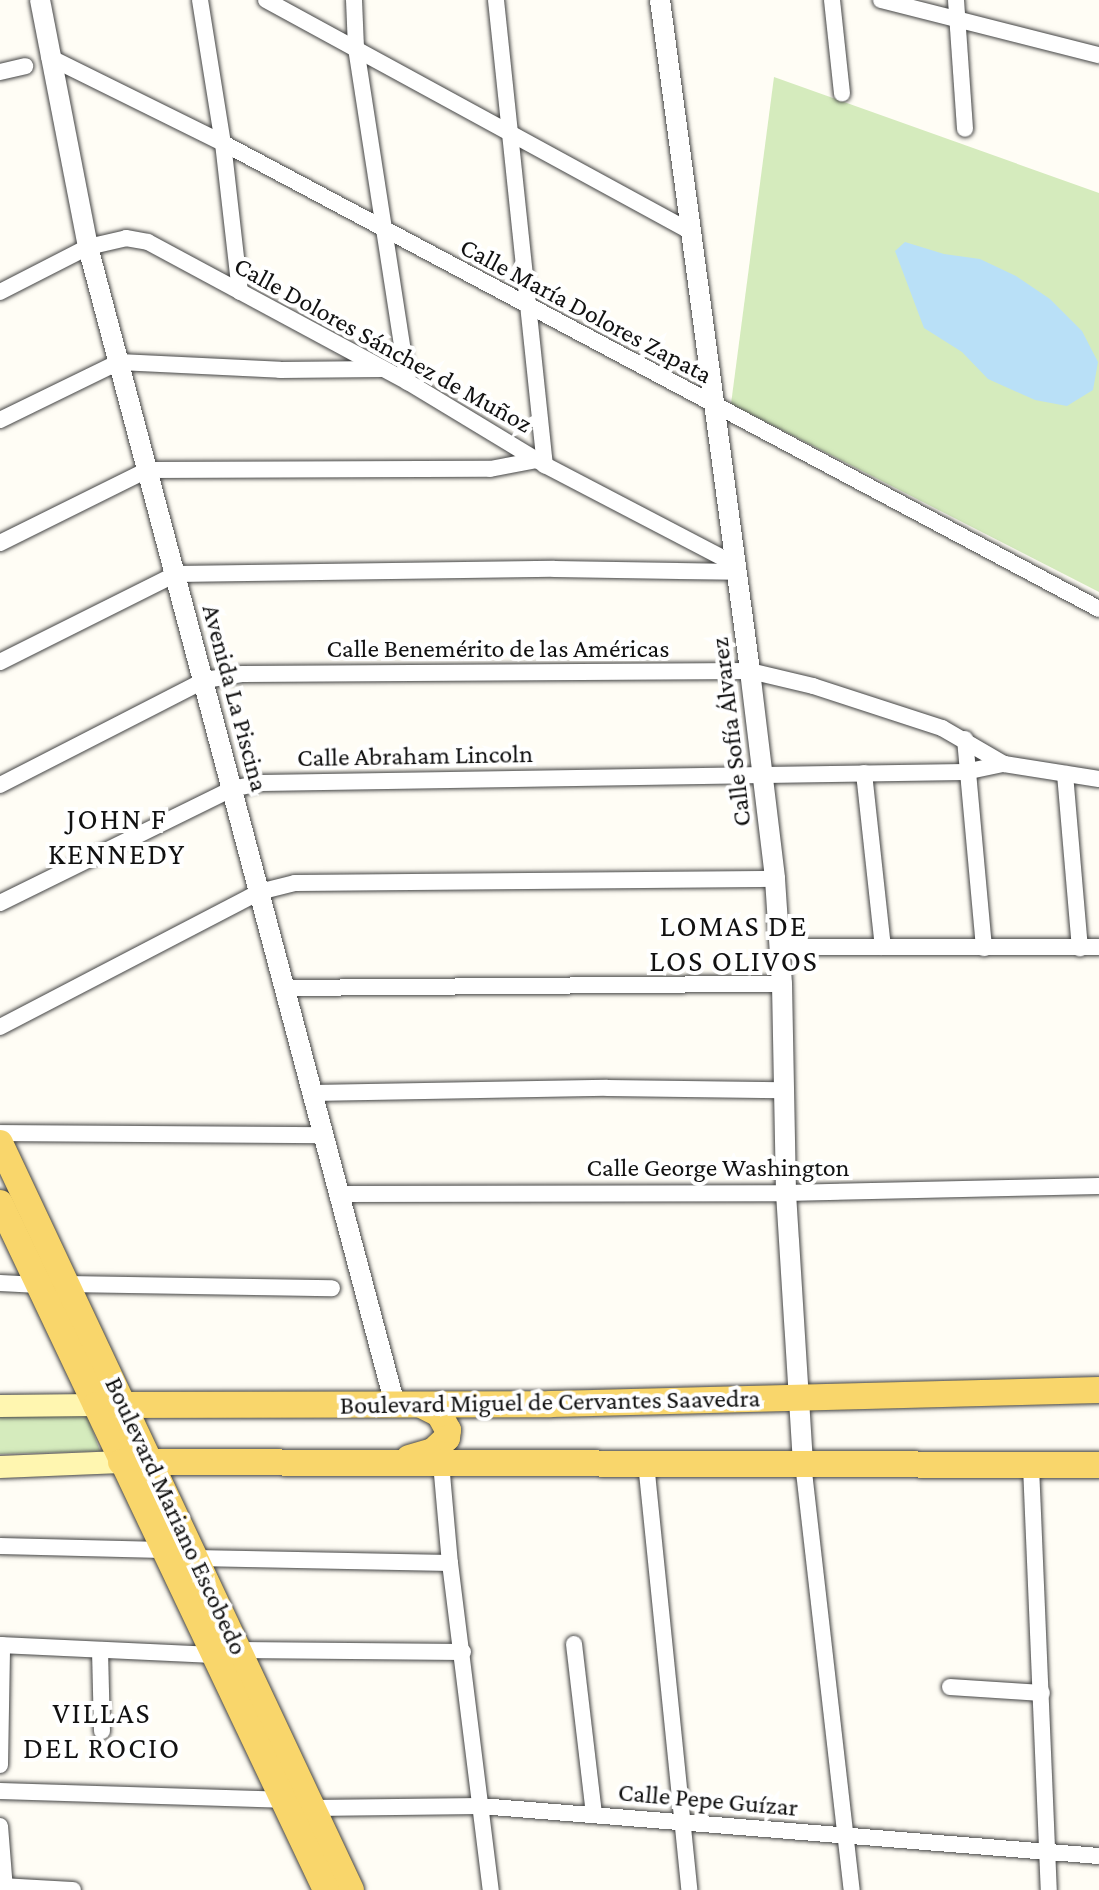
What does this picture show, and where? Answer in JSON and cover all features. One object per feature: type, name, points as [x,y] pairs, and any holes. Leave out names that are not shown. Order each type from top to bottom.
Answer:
[{"type":"main road","name":"Boulevard Mariano Escobedo","points":[[0,1143],[195,1558],[226,1653],[282,1800],[326,1890]]},
{"type":"main road","name":"Boulevard Mariano Escobedo","points":[[0,1203],[163,1550],[226,1653],[313,1808],[351,1890]]},
{"type":"main road","name":"Boulevard Miguel de Cervantes Saavedra","points":[[0,1406],[408,1405],[799,1399],[1099,1390]]},
{"type":"main road","points":[[390,1463],[433,1451],[447,1438],[448,1430],[439,1414],[408,1405]]},
{"type":"main road","points":[[0,1467],[121,1462],[1099,1465]]},
{"type":"street","name":"Avenida La Piscina","points":[[40,0],[88,247],[205,680],[337,1194],[408,1405]]},
{"type":"street","points":[[200,0],[223,143],[240,292]]},
{"type":"street","points":[[266,0],[692,232]]},
{"type":"street","points":[[354,0],[356,48],[408,382]]},
{"type":"street","points":[[0,543],[147,470],[490,469],[541,462],[531,306],[496,0]]},
{"type":"street","name":"Calle Sofía Álvarez","points":[[660,0],[737,569],[775,879],[782,984],[786,1193],[803,1463]]},
{"type":"street","points":[[832,0],[842,93]]},
{"type":"street","points":[[881,0],[1099,55]]},
{"type":"street","points":[[956,0],[965,129]]},
{"type":"street","name":"Calle María Dolores Zapata","points":[[49,57],[223,143],[531,306],[715,408],[1099,609]]},
{"type":"street","points":[[0,72],[25,66]]},
{"type":"street","name":"Calle Dolores Sánchez de Muñoz","points":[[0,292],[88,247],[126,238],[148,242],[408,382],[541,462],[737,569]]},
{"type":"street","points":[[0,420],[119,362],[280,370],[384,369]]},
{"type":"street","points":[[0,662],[176,574],[737,569]]},
{"type":"street","name":"Calle Benemérito de las Américas","points":[[0,785],[205,680],[242,674],[750,671],[813,686],[965,739],[1004,764]]},
{"type":"street","points":[[965,739],[965,772],[984,948]]},
{"type":"street","points":[[1004,764],[1099,779]]},
{"type":"street","name":"Calle Abraham Lincoln","points":[[0,903],[232,789],[261,783],[965,772],[1004,764]]},
{"type":"street","points":[[864,773],[883,947]]},
{"type":"street","points":[[1065,774],[1080,948]]},
{"type":"street","points":[[0,1027],[259,892],[295,883],[775,879]]},
{"type":"street","points":[[780,947],[1099,947]]},
{"type":"street","points":[[284,988],[782,984]]},
{"type":"street","points":[[312,1093],[607,1088],[782,1090]]},
{"type":"street","points":[[0,1133],[322,1135]]},
{"type":"street","name":"Calle George Washington","points":[[337,1194],[786,1193],[1099,1186]]},
{"type":"street","points":[[0,1283],[39,1285]]},
{"type":"street","points":[[66,1284],[332,1288]]},
{"type":"street","points":[[441,1463],[450,1563],[491,1890]]},
{"type":"street","points":[[646,1463],[689,1890]]},
{"type":"street","points":[[803,1463],[852,1890]]},
{"type":"street","points":[[1031,1466],[1049,1890]]},
{"type":"street","points":[[0,1546],[163,1550]]},
{"type":"street","points":[[195,1558],[450,1563]]},
{"type":"street","points":[[574,1644],[594,1815]]},
{"type":"street","points":[[0,1765],[1,1645],[226,1653],[463,1652]]},
{"type":"street","points":[[100,1650],[102,1731]]},
{"type":"street","points":[[950,1687],[1042,1693]]},
{"type":"street","points":[[0,1791],[282,1800]]},
{"type":"street","name":"Calle Pepe Guízar","points":[[313,1808],[480,1806],[1099,1856]]},
{"type":"street","points":[[0,1826],[3,1888],[73,1890]]},
{"type":"green space","points":[[774,77],[1099,193],[1099,592],[731,404]]},
{"type":"green space","points":[[87,1415],[100,1451],[0,1454],[0,1416]]},
{"type":"water","points":[[905,242],[944,254],[980,259],[1016,276],[1050,299],[1082,331],[1098,362],[1093,390],[1067,406],[1035,400],[988,379],[962,352],[924,328],[895,251]]},
{"type":"district","name":"JOHN F KENNEDY","points":[[117,836]]},
{"type":"district","name":"LOMAS DE LOS OLIVOS","points":[[734,943]]},
{"type":"district","name":"VILLAS DEL ROCIO","points":[[102,1730]]}]
